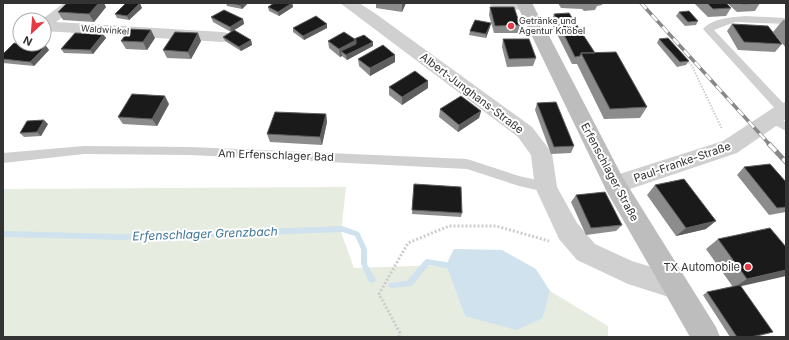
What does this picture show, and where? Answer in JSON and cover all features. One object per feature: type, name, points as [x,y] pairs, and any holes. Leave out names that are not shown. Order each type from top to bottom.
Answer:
[{"type":"main road","name":"Erfenschlager Straße","points":[[524,4],[615,185],[706,337]]},
{"type":"street","name":"Waldwinkel","points":[[74,3],[49,20],[47,23],[50,26],[222,37]]},
{"type":"street","name":"Albert-Junghans-Straße","points":[[348,3],[370,17],[525,132],[541,153],[546,187],[568,231],[586,252],[628,272],[675,286]]},
{"type":"street","points":[[497,3],[524,4]]},
{"type":"street","name":"Paul-Franke-Straße","points":[[615,185],[730,147],[782,116]]},
{"type":"lane","points":[[782,116],[708,29],[714,24],[737,20],[765,19],[786,21]]},
{"type":"lane","name":"Am Erfenschlager Bad","points":[[3,158],[84,150],[190,151],[466,164],[519,181],[546,187]]},
{"type":"path","points":[[683,56],[692,66],[730,147]]},
{"type":"path","points":[[399,337],[400,333],[379,294],[408,243],[449,226],[496,226],[586,252]]},
{"type":"shaded area","points":[[346,187],[341,232],[354,268],[446,265],[465,316],[543,318],[550,291],[608,326],[608,337],[3,337],[3,189]]},
{"type":"water","points":[[454,249],[502,250],[536,269],[550,291],[543,318],[516,330],[465,316],[446,265]]},
{"type":"building","points":[[67,3],[99,3],[89,14],[58,12]]},
{"type":"building","points":[[126,3],[140,3],[127,16],[115,14]]},
{"type":"building","points":[[230,3],[242,3],[240,5]]},
{"type":"building","points":[[274,3],[292,3],[278,12],[268,7]]},
{"type":"building","points":[[707,3],[726,3],[731,8],[713,9]]},
{"type":"building","points":[[490,7],[514,7],[520,25],[495,26]]},
{"type":"building","points":[[224,10],[243,19],[230,27],[211,17]]},
{"type":"building","points":[[689,11],[698,21],[688,22],[679,12]]},
{"type":"building","points":[[569,13],[595,53],[581,53],[580,56],[575,57],[554,14]]},
{"type":"building","points":[[316,16],[327,24],[303,36],[293,28]]},
{"type":"building","points":[[475,20],[491,23],[486,34],[470,31]]},
{"type":"building","points":[[732,24],[768,26],[782,44],[744,42]]},
{"type":"building","points":[[130,29],[151,30],[143,42],[121,41]]},
{"type":"building","points":[[234,30],[251,40],[239,47],[223,37]]},
{"type":"building","points":[[175,32],[198,33],[188,52],[163,50]]},
{"type":"building","points":[[344,32],[356,40],[339,49],[328,41]]},
{"type":"building","points":[[75,33],[103,34],[90,50],[61,49]]},
{"type":"building","points":[[364,35],[373,42],[346,55],[341,51],[356,44],[356,40],[354,39]]},
{"type":"building","points":[[668,38],[689,61],[680,62],[659,39]]},
{"type":"building","points":[[503,39],[529,39],[536,58],[509,59]]},
{"type":"building","points":[[12,45],[12,52],[40,52],[30,62],[3,59],[3,54]]},
{"type":"building","points":[[383,45],[395,55],[370,68],[358,59]]},
{"type":"building","points":[[616,52],[647,107],[610,109],[581,53]]},
{"type":"building","points":[[415,71],[428,81],[402,97],[389,87]]},
{"type":"building","points":[[132,94],[165,96],[152,119],[118,117]]},
{"type":"building","points":[[461,96],[481,111],[459,125],[440,109]]},
{"type":"building","points":[[556,102],[574,146],[554,147],[537,103]]},
{"type":"building","points":[[275,112],[326,114],[320,137],[267,134]]},
{"type":"building","points":[[44,120],[37,132],[20,133],[27,121]]},
{"type":"building","points":[[770,164],[786,182],[786,207],[777,208],[744,167]]},
{"type":"building","points":[[684,179],[716,221],[686,228],[655,185]]},
{"type":"building","points":[[414,184],[461,187],[462,213],[412,210]]},
{"type":"building","points":[[605,192],[622,225],[591,228],[576,195]]},
{"type":"building","points":[[770,228],[786,247],[786,270],[747,279],[718,239]]},
{"type":"building","points":[[740,285],[773,332],[751,337],[737,337],[707,292]]},
{"type":"waterway","name":"Erfenschlager Grenzbach","points":[[3,234],[123,237],[342,229],[357,234],[364,249],[364,264],[372,280]]},
{"type":"waterway","name":"Erfenschlager Grenzbach","points":[[392,285],[409,284],[427,262],[446,265]]},
{"type":"railway","points":[[641,3],[770,145]]},
{"type":"railway","points":[[769,144],[786,162]]},
{"type":"place","name":"Getränke und Agentur Knöbel","points":[[511,26]]},
{"type":"place","name":"TX Automobile","points":[[748,267]]}]
